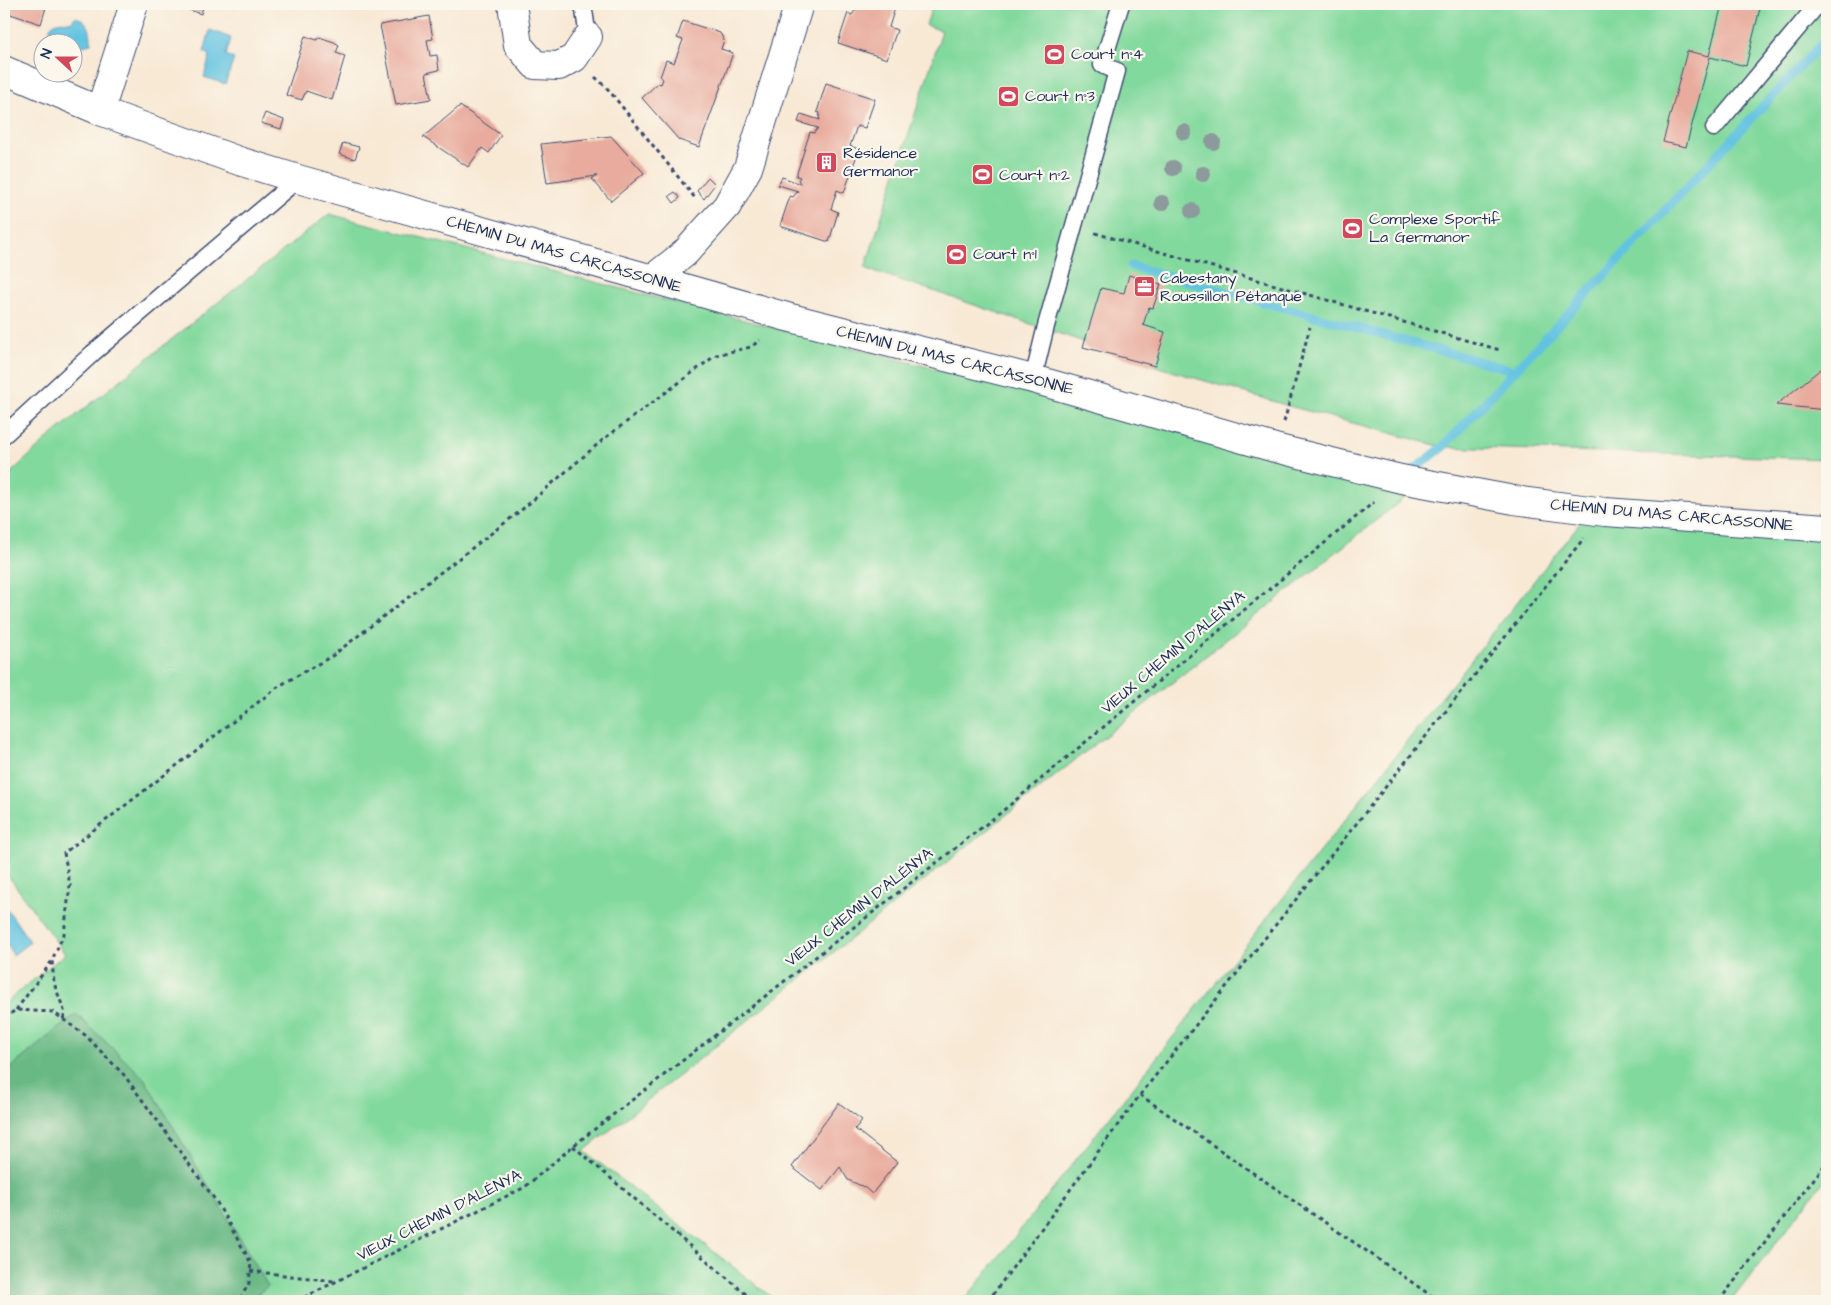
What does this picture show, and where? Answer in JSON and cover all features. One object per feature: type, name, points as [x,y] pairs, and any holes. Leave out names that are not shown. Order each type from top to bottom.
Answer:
[{"type":"street","points":[[100,111],[134,4]]},
{"type":"street","points":[[512,4],[518,45],[535,65],[559,66],[581,47]]},
{"type":"street","points":[[652,279],[685,253],[727,206],[748,168],[799,4]]},
{"type":"street","name":"CHEMIN DU MAS CARCASSONNE","points":[[4,70],[100,111],[239,161],[298,179],[787,317],[1033,379],[1275,448],[1401,479],[1514,500],[1605,512],[1827,528]]},
{"type":"lane","points":[[581,47],[582,4]]},
{"type":"lane","points":[[1033,379],[1072,227],[1117,71],[1102,65],[1121,4]]},
{"type":"lane","points":[[1714,128],[1818,4]]},
{"type":"lane","points":[[4,435],[93,353],[298,179]]},
{"type":"path","points":[[581,47],[607,88],[697,201],[711,224]]},
{"type":"path","points":[[1072,227],[1500,350]]},
{"type":"path","points":[[4,1018],[16,1010],[52,960],[64,934],[70,885],[64,853],[279,686],[332,656],[519,512],[605,438],[716,356],[751,347],[787,317]]},
{"type":"path","points":[[1275,448],[1289,406],[1310,327]]},
{"type":"path","name":"VIEUX CHEMIN D’ALÉNYA","points":[[297,1301],[525,1188],[573,1146],[998,814],[1401,479]]},
{"type":"path","points":[[988,1301],[1140,1095],[1605,512]]},
{"type":"path","points":[[52,960],[54,983],[65,1014],[63,1019]]},
{"type":"path","points":[[16,1010],[54,1012],[85,1035],[124,1075],[216,1201],[251,1264],[249,1283],[239,1301]]},
{"type":"path","points":[[1140,1095],[1439,1301]]},
{"type":"path","points":[[573,1146],[754,1301]]},
{"type":"path","points":[[1719,1301],[1827,1162]]},
{"type":"path","points":[[250,1271],[336,1281]]},
{"type":"green space","name":"Complexe Sportif La Germanor","points":[[933,4],[1827,4],[1827,459],[1443,447],[1289,406],[1155,366],[865,268],[942,31],[926,25]]},
{"type":"green space","points":[[329,214],[1413,491],[584,1151],[777,1301],[248,1301],[268,1286],[144,1078],[76,1014],[4,1073],[4,1004],[65,954],[4,870],[4,479],[54,433]]},
{"type":"green space","points":[[1583,519],[1827,529],[1827,1177],[1731,1301],[964,1301]]},
{"type":"green space","points":[[76,1014],[144,1078],[268,1286],[248,1301],[4,1301],[4,1073]]},
{"type":"water","points":[[75,17],[80,18],[86,23],[90,30],[91,43],[82,46],[82,32],[51,32],[50,27],[55,23],[71,22]]},
{"type":"water","points":[[210,30],[231,38],[226,55],[234,59],[225,84],[204,77],[210,55],[204,52]]},
{"type":"water","points":[[8,910],[30,942],[13,955],[4,938]]},
{"type":"building","points":[[4,4],[47,4],[41,24],[4,12]]},
{"type":"building","points":[[173,4],[204,4],[201,14]]},
{"type":"building","points":[[364,4],[388,4],[388,5],[365,10]]},
{"type":"building","points":[[840,4],[905,4],[903,10],[895,8],[889,27],[897,30],[887,59],[838,43],[848,13],[852,15],[856,9]]},
{"type":"building","points":[[1722,4],[1761,4],[1746,66],[1710,57],[1686,147],[1663,142],[1687,51],[1709,56]]},
{"type":"building","points":[[429,16],[433,39],[427,40],[430,56],[437,55],[439,70],[426,73],[431,99],[396,105],[380,25]]},
{"type":"building","points":[[683,21],[720,33],[724,40],[721,49],[733,53],[699,147],[679,140],[642,98],[658,83],[661,84],[663,79],[660,77],[666,60],[674,63],[683,40],[677,38]]},
{"type":"building","points":[[305,36],[317,40],[319,37],[334,42],[339,45],[336,53],[345,56],[332,100],[306,91],[302,100],[286,95]]},
{"type":"building","name":"Résidence Germanor","points":[[826,83],[875,99],[865,128],[857,126],[850,146],[859,149],[844,193],[837,190],[831,209],[838,212],[829,242],[780,226],[790,196],[793,197],[798,191],[778,185],[782,177],[801,184],[798,180],[800,177],[796,176],[810,132],[814,133],[818,128],[798,122],[801,114],[820,120],[820,113],[817,112]]},
{"type":"building","points":[[460,106],[501,135],[489,153],[482,148],[468,167],[423,137]]},
{"type":"building","points":[[265,113],[284,120],[281,129],[261,123]]},
{"type":"building","points":[[611,136],[644,173],[611,201],[592,179],[597,176],[547,183],[541,144]]},
{"type":"building","points":[[343,143],[359,147],[355,159],[339,154]]},
{"type":"building","points":[[708,177],[715,184],[704,199],[697,191]]},
{"type":"building","points":[[675,192],[680,198],[674,203],[669,196]]},
{"type":"building","points":[[1129,275],[1161,284],[1153,308],[1149,307],[1143,325],[1165,332],[1155,366],[1083,347],[1101,288],[1124,293]]},
{"type":"building","points":[[1822,368],[1827,369],[1827,410],[1776,405]]},
{"type":"building","points":[[839,1103],[862,1120],[855,1129],[897,1162],[872,1194],[864,1187],[848,1180],[840,1167],[822,1190],[792,1167]]},
{"type":"waterway","points":[[1407,475],[1443,447],[1827,38]]},
{"type":"waterway","points":[[1131,266],[1515,371]]},
{"type":"place","name":"Court n°4","points":[[1055,54]]},
{"type":"place","name":"Court n°3","points":[[1009,96]]},
{"type":"place","name":"Résidence Germanor","points":[[827,162]]},
{"type":"place","name":"Court n°2","points":[[983,175]]},
{"type":"place","name":"Complexe Sportif La Germanor","points":[[1353,228]]},
{"type":"place","name":"Court n°1","points":[[957,254]]},
{"type":"place","name":"Cabestany Roussillon Pétanque","points":[[1144,287]]}]
